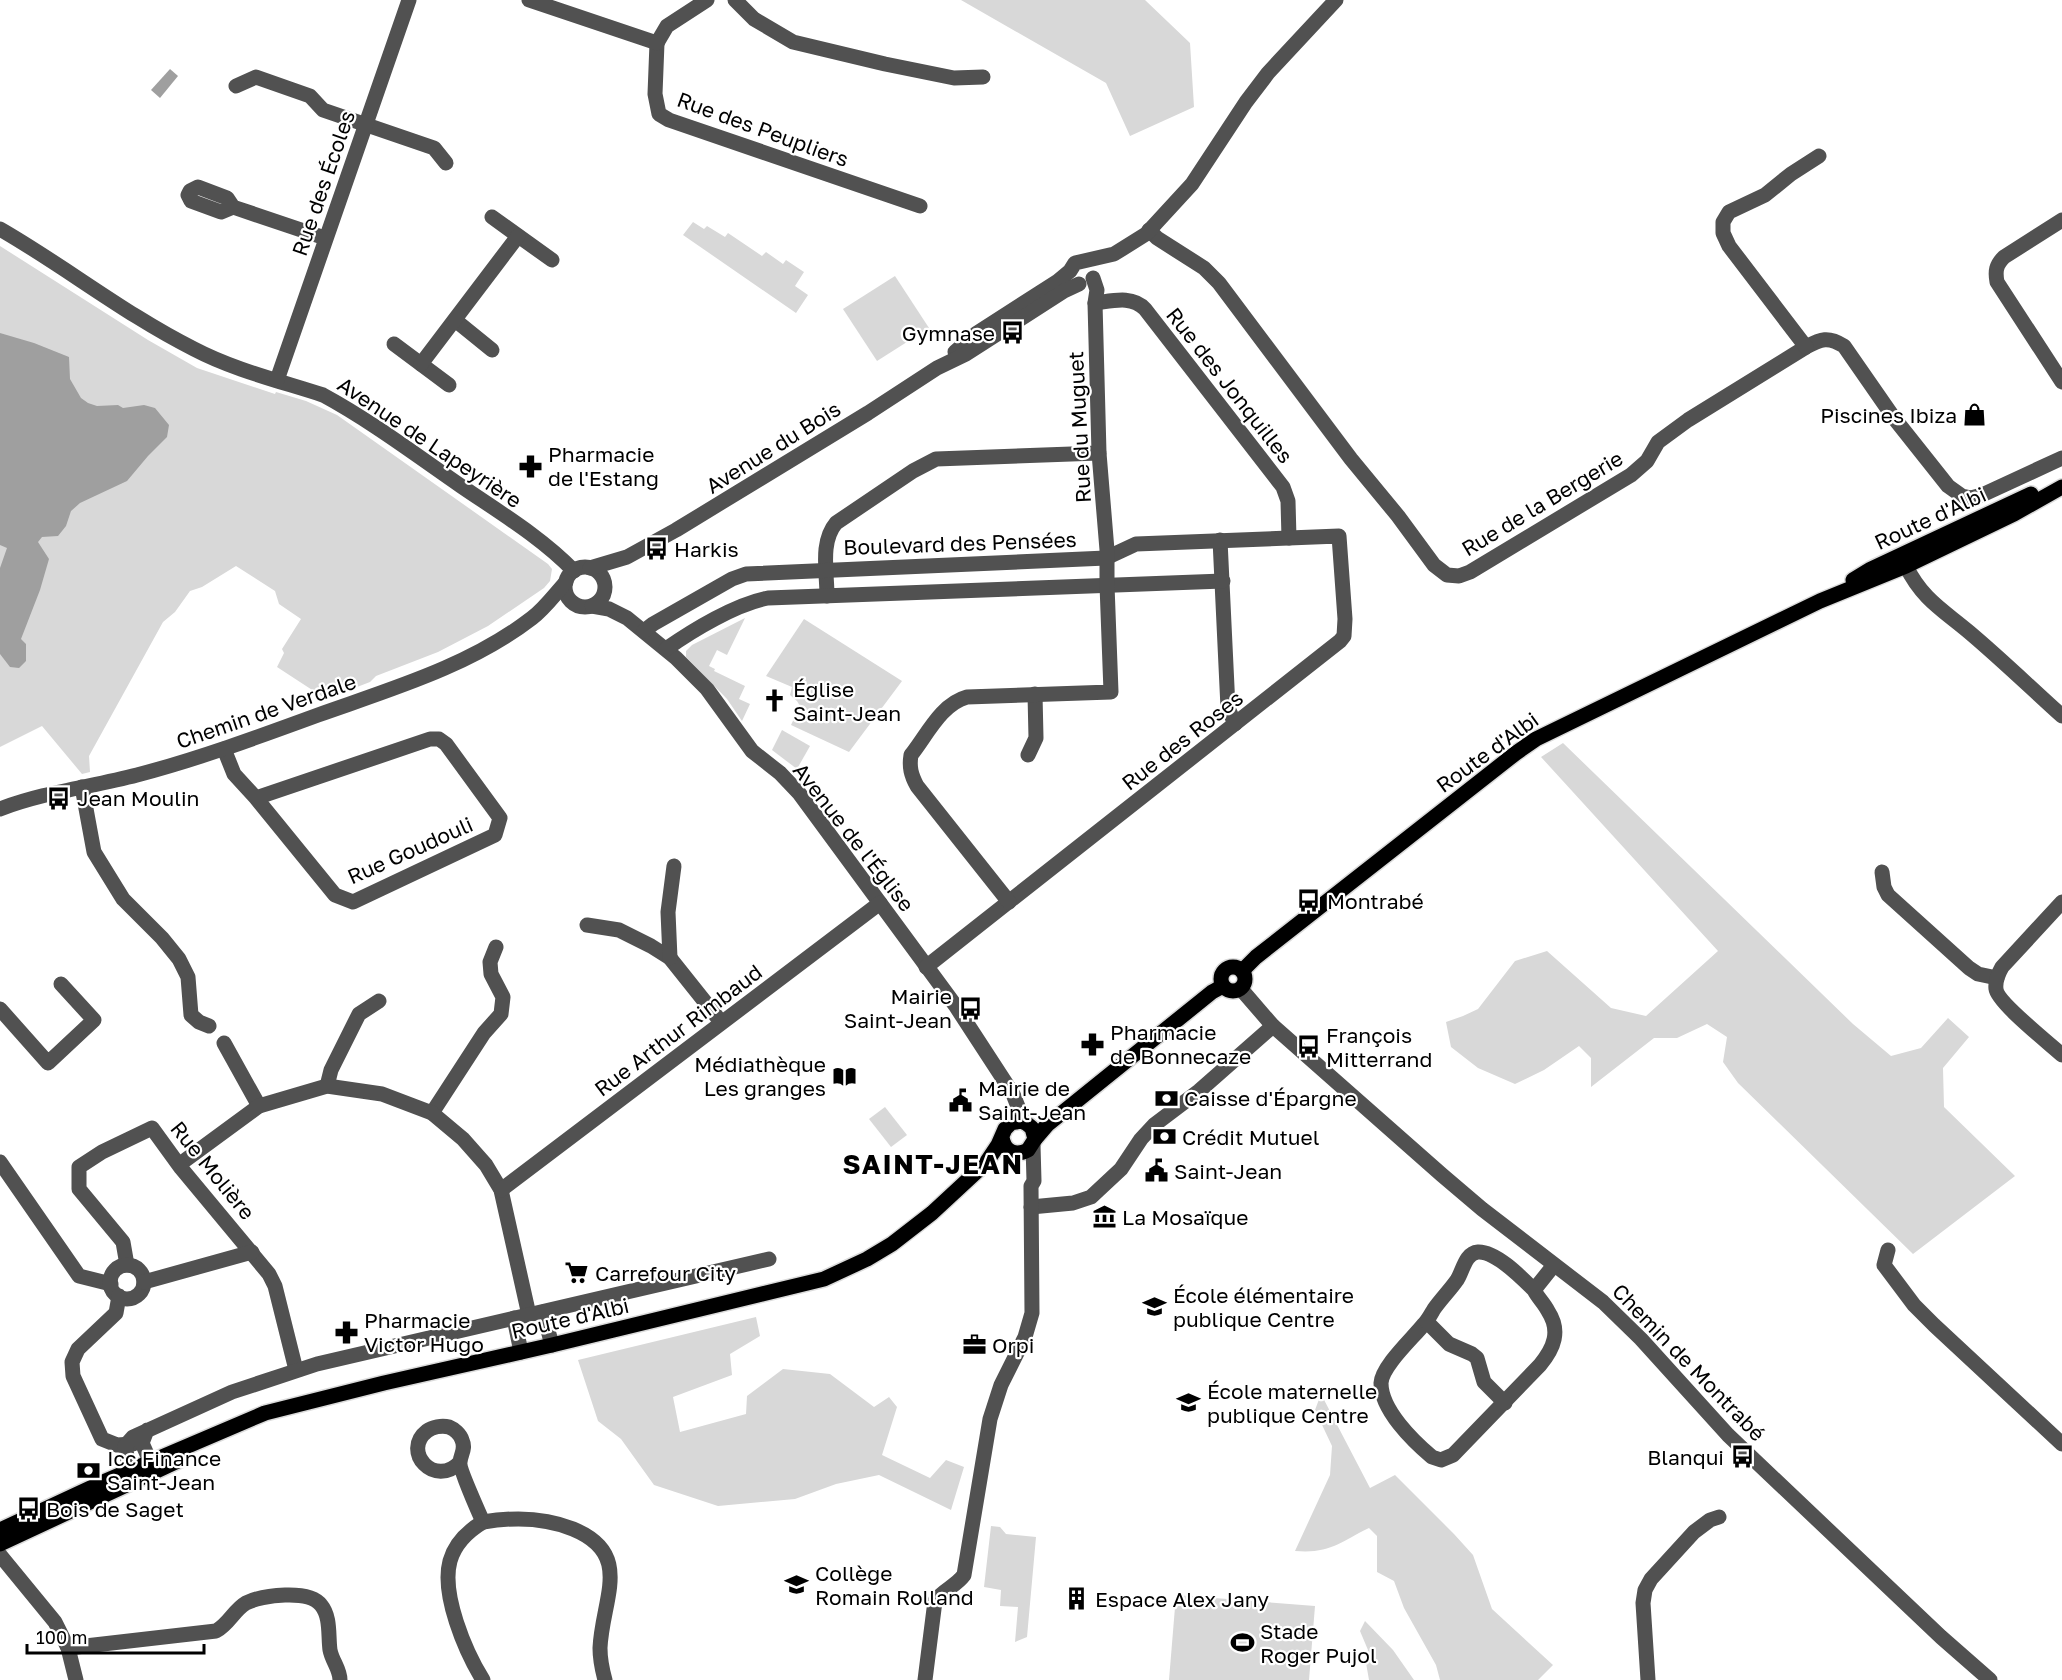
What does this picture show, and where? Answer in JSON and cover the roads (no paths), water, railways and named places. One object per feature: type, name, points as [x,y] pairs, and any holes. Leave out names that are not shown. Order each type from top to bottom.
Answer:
[{"type":"main road","name":"Route d'Albi","points":[[1820,601],[1870,569],[2062,481]]},
{"type":"main road","name":"Route d'Albi","points":[[1242,970],[1515,753],[1536,740],[1820,601],[1906,566],[2062,488]]},
{"type":"main road","points":[[2034,502],[2062,494]]},
{"type":"main road","points":[[1234,967],[1242,970],[1245,982],[1241,989],[1233,992],[1223,986],[1220,979],[1223,971],[1234,967]]},
{"type":"main road","points":[[1154,1038],[1040,1118],[1025,1123],[1014,1122],[1005,1131],[1005,1147],[1016,1153],[1025,1152],[1047,1125],[1212,992],[1223,986]]},
{"type":"main road","points":[[1025,1123],[1034,1132],[1034,1142]]},
{"type":"main road","name":"Route d'Albi","points":[[0,1544],[149,1468],[297,1406],[384,1383],[824,1279],[867,1259],[892,1244],[939,1206],[986,1163],[1005,1131]]},
{"type":"main road","name":"Route d'Albi","points":[[939,1206],[1016,1153]]},
{"type":"main road","points":[[0,1530],[130,1471]]},
{"type":"street","name":"Rue des Écoles","points":[[277,380],[408,0]]},
{"type":"street","points":[[529,0],[657,43],[668,27],[707,0]]},
{"type":"street","points":[[735,0],[754,19],[793,42],[954,78],[983,77]]},
{"type":"street","points":[[1114,254],[1147,232],[1192,184],[1268,73],[1336,0]]},
{"type":"street","name":"Rue des Peupliers","points":[[657,43],[655,94],[659,114],[669,120],[920,206]]},
{"type":"street","points":[[237,86],[256,77],[310,96],[323,110],[434,148],[446,163]]},
{"type":"street","points":[[1806,347],[1729,246],[1723,233],[1723,222],[1729,212],[1765,195],[1791,174],[1819,156]]},
{"type":"street","points":[[233,207],[326,238]]},
{"type":"street","points":[[492,217],[552,261]]},
{"type":"street","points":[[2062,220],[2004,256],[1997,265],[1996,272],[1997,282],[2062,382]]},
{"type":"street","name":"Avenue de Lapeyrière","points":[[0,229],[154,327],[192,348],[214,359],[323,395],[338,403],[543,543],[570,576]]},
{"type":"street","name":"Rue de la Bergerie","points":[[1147,232],[1204,268],[1219,283],[1351,459],[1398,516],[1434,565],[1447,575],[1459,576],[1470,573],[1631,475],[1647,462],[1658,442],[1688,420],[1806,347],[1826,339],[1835,340],[1844,346],[1894,418],[1948,486],[1962,496],[1971,498],[1982,495],[2062,458]]},
{"type":"street","points":[[421,364],[518,236]]},
{"type":"street","name":"Rue du Muguet","points":[[1035,694],[1111,692],[1107,558],[1099,453],[1095,303],[1084,278],[1091,265],[1084,261],[1114,254]]},
{"type":"street","name":"Avenue du Bois","points":[[590,568],[627,557],[714,508],[938,368],[966,354],[1084,278],[1114,254]]},
{"type":"street","name":"Rue des Jonquilles","points":[[1095,303],[1124,300],[1140,303],[1145,309],[1283,487],[1288,501],[1289,538]]},
{"type":"street","points":[[455,320],[492,350]]},
{"type":"street","points":[[393,344],[449,385]]},
{"type":"street","points":[[827,596],[826,542],[829,531],[836,523],[927,462],[952,458],[1099,453]]},
{"type":"street","name":"Rue des Roses","points":[[926,967],[1331,649],[1344,636],[1339,536],[1289,538]]},
{"type":"street","name":"Boulevard des Pensées","points":[[644,631],[732,579],[746,574],[1107,558],[1136,544],[1289,538]]},
{"type":"street","points":[[1220,540],[1228,708],[1235,724]]},
{"type":"street","name":"Avenue du Bois","points":[[605,586],[610,576],[627,557]]},
{"type":"street","points":[[1906,566],[1931,603],[1968,632],[2062,716]]},
{"type":"street","points":[[582,567],[590,568],[600,574],[605,586],[604,595],[599,602],[586,607],[575,604],[568,596],[570,576],[582,567]]},
{"type":"street","name":"Chemin de Verdale","points":[[532,618],[570,576]]},
{"type":"street","points":[[666,650],[749,602],[768,598],[1223,580]]},
{"type":"street","name":"Avenue de l'Église","points":[[605,586],[627,618]]},
{"type":"street","name":"Chemin de Verdale","points":[[0,808],[31,798],[154,771],[224,749],[450,666],[495,642],[532,618],[566,605],[575,604]]},
{"type":"street","name":"Avenue de l'Église","points":[[592,606],[609,609],[627,618],[686,667],[707,689],[752,751],[780,773],[799,793],[955,1005],[1013,1094],[1025,1123]]},
{"type":"street","points":[[1009,902],[917,786],[911,776],[909,764],[911,755],[947,707],[967,697],[1035,694],[1036,738],[1028,755]]},
{"type":"street","name":"Rue Goudouli","points":[[224,749],[234,774],[335,895],[353,902],[495,835],[500,818],[446,744],[439,739],[430,739],[256,798]]},
{"type":"street","points":[[82,787],[94,852],[123,899],[162,938],[179,959],[188,977],[191,1015],[199,1022],[209,1026]]},
{"type":"street","points":[[670,958],[669,912],[674,866]]},
{"type":"street","points":[[1882,872],[1888,896],[1969,968],[1978,974],[1997,978]]},
{"type":"street","points":[[2062,902],[2002,967],[1997,978],[1996,991],[1999,998],[2062,1055]]},
{"type":"street","name":"Rue Arthur Rimbaud","points":[[501,1190],[880,903]]},
{"type":"street","points":[[587,925],[619,930],[670,958],[721,1022]]},
{"type":"street","points":[[432,1113],[484,1033],[501,1014],[503,998],[491,974],[489,962],[496,947]]},
{"type":"street","points":[[0,1009],[48,1064],[94,1020],[61,984]]},
{"type":"street","name":"Chemin de Montrabé","points":[[1241,989],[1273,1026],[1450,1182],[1620,1318],[1689,1390],[1728,1435],[1941,1637],[1990,1680]]},
{"type":"street","points":[[327,1086],[331,1070],[359,1014],[379,1001]]},
{"type":"street","points":[[1031,1207],[1072,1203],[1091,1197],[1121,1169],[1142,1138],[1154,1125],[1199,1091],[1273,1026]]},
{"type":"street","points":[[224,1043],[259,1106]]},
{"type":"street","name":"Avenue de l'Église","points":[[1000,1076],[1009,1106],[1005,1131]]},
{"type":"street","points":[[180,1164],[259,1106],[327,1086],[382,1094],[432,1113],[463,1139],[486,1165],[501,1190],[529,1315],[521,1352]]},
{"type":"street","name":"Rue Molière","points":[[127,1265],[123,1242],[79,1189],[79,1167],[102,1152],[152,1128],[269,1274],[275,1286],[296,1370]]},
{"type":"street","points":[[925,1680],[936,1601],[964,1575],[990,1419],[1001,1385],[1025,1337],[1032,1313],[1031,1186],[1034,1181],[1034,1142]]},
{"type":"street","points":[[1016,1153],[1026,1166],[1027,1181],[1031,1186]]},
{"type":"street","points":[[0,1162],[79,1276],[115,1290],[124,1298],[140,1293],[144,1282],[143,1275],[139,1270],[127,1265],[113,1273],[115,1290],[116,1313],[78,1349],[72,1362],[73,1376],[102,1438],[110,1443],[125,1446]]},
{"type":"street","points":[[1888,1250],[1884,1265],[1914,1305],[2062,1444]]},
{"type":"street","name":"Rue Molière","points":[[144,1282],[252,1252]]},
{"type":"street","points":[[1482,1252],[1494,1256],[1534,1290],[1551,1316],[1555,1329],[1552,1348],[1540,1365],[1449,1458],[1437,1459],[1422,1448],[1390,1412],[1381,1380],[1388,1367],[1427,1322],[1434,1309],[1460,1277],[1467,1260],[1473,1253],[1482,1252]]},
{"type":"street","points":[[125,1446],[133,1437],[144,1437],[232,1392],[296,1370],[769,1259]]},
{"type":"street","points":[[1534,1290],[1554,1265]]},
{"type":"street","points":[[529,1315],[552,1345]]},
{"type":"street","points":[[1427,1322],[1449,1344],[1477,1358],[1484,1382],[1504,1403]]},
{"type":"street","points":[[125,1446],[130,1471],[149,1468],[144,1437]]},
{"type":"street","points":[[460,1462],[483,1522]]},
{"type":"street","points":[[1648,1680],[1643,1603],[1645,1590],[1651,1579],[1701,1525],[1719,1517]]},
{"type":"street","points":[[483,1680],[468,1652],[451,1600],[448,1577],[450,1560],[462,1538],[483,1522],[524,1518],[544,1520],[590,1535],[605,1551],[610,1580],[600,1649],[605,1680]]},
{"type":"street","points":[[0,1555],[55,1622],[68,1648],[76,1680]]},
{"type":"street","points":[[68,1648],[216,1631],[226,1626],[238,1610],[246,1604],[257,1600],[303,1595],[322,1605],[327,1617],[332,1658],[340,1674],[340,1680]]},
{"type":"place","name":"Gymnase","points":[[1013,333]]},
{"type":"place","name":"Piscines Ibiza","points":[[1975,415]]},
{"type":"place","name":"Pharmacie de l'Estang","points":[[530,466]]},
{"type":"place","name":"Harkis","points":[[656,549]]},
{"type":"place","name":"Église Saint-Jean","points":[[775,701]]},
{"type":"place","name":"Jean Moulin","points":[[59,798]]},
{"type":"place","name":"Montrabé","points":[[1309,901]]},
{"type":"place","name":"Mairie Saint-Jean","points":[[970,1008]]},
{"type":"place","name":"Pharmacie de Bonnecaze","points":[[1092,1044]]},
{"type":"place","name":"François Mitterrand","points":[[1308,1047]]},
{"type":"place","name":"Médiathèque Les granges","points":[[844,1076]]},
{"type":"place","name":"Caisse d'Épargne","points":[[1166,1098]]},
{"type":"place","name":"Mairie de Saint-Jean","points":[[960,1100]]},
{"type":"place","name":"Crédit Mutuel","points":[[1164,1137]]},
{"type":"place","name":"Saint-Jean","points":[[1156,1171]]},
{"type":"place","name":"La Mosaïque","points":[[1104,1217]]},
{"type":"place","name":"Carrefour City","points":[[577,1273]]},
{"type":"place","name":"École élémentaire publique Centre","points":[[1155,1307]]},
{"type":"place","name":"Pharmacie Victor Hugo","points":[[346,1332]]},
{"type":"place","name":"Orpi","points":[[974,1345]]},
{"type":"place","name":"École maternelle publique Centre","points":[[1189,1403]]},
{"type":"place","name":"Blanqui","points":[[1742,1457]]},
{"type":"place","name":"Icc Finance Saint-Jean","points":[[89,1470]]},
{"type":"place","name":"Bois de Saget","points":[[28,1509]]},
{"type":"place","name":"Collège Romain Rolland","points":[[797,1585]]},
{"type":"place","name":"Espace Alex Jany","points":[[1077,1599]]},
{"type":"place","name":"Stade Roger Pujol","points":[[1242,1643]]},
{"type":"district","name":"SAINT-JEAN","points":[[933,1164]]}]
